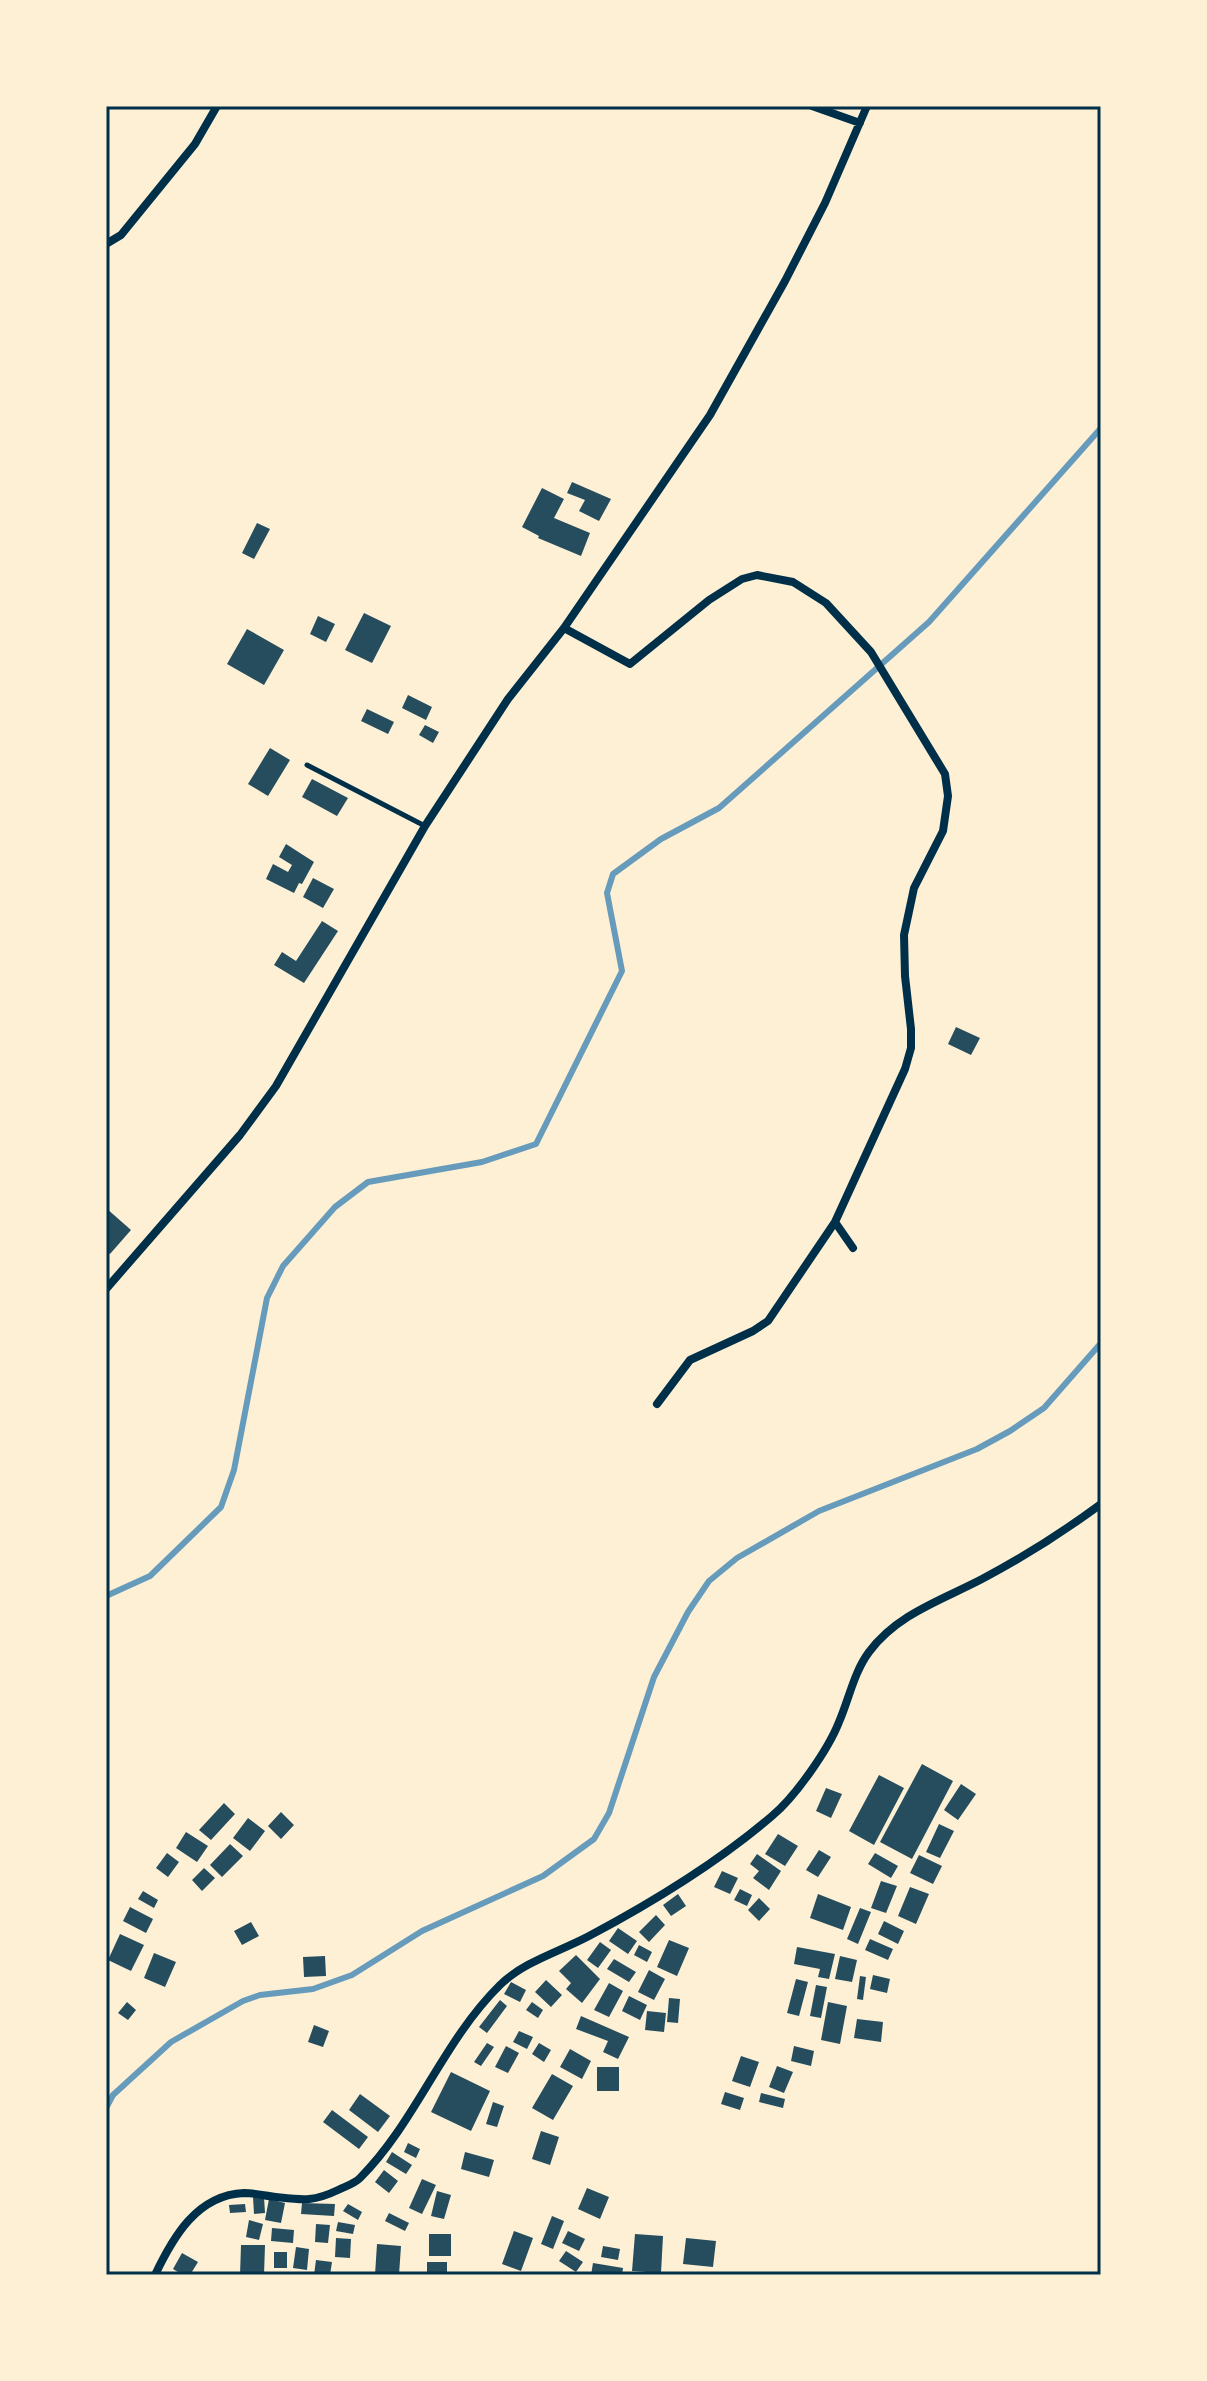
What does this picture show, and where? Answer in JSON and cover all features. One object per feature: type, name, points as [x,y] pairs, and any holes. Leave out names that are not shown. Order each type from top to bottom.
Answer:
[{"type":"street","points":[[106,244],[121,235],[195,144],[217,106]]},
{"type":"street","points":[[812,106],[860,123]]},
{"type":"street","points":[[106,1289],[240,1135],[276,1086],[425,826],[508,699],[564,628],[636,525],[733,377],[805,242],[867,106]]},
{"type":"street","points":[[564,628],[630,664],[709,600],[742,579],[757,575],[793,582],[826,603],[871,652],[945,774],[948,809],[943,831],[914,888],[904,935],[911,1048],[905,1069],[835,1222],[768,1321],[690,1360],[657,1404]]},
{"type":"street","points":[[835,1222],[853,1248]]},
{"type":"street","points":[[155,2275],[169,2245],[189,2219],[216,2199],[244,2193],[314,2200],[357,2181],[380,2156],[454,2043],[503,1982],[696,1873],[773,1815],[790,1798],[838,1726],[869,1652],[894,1626],[1060,1534],[1101,1504]]},
{"type":"lane","points":[[307,765],[425,826]]},
{"type":"building","points":[[572,482],[611,499],[599,521],[579,511],[585,500],[567,493]]},
{"type":"building","points":[[542,488],[564,499],[554,518],[590,533],[581,556],[538,538],[522,527]]},
{"type":"building","points":[[257,523],[270,529],[254,559],[242,553]]},
{"type":"building","points":[[364,613],[391,626],[372,663],[345,650]]},
{"type":"building","points":[[318,616],[335,624],[326,642],[310,634]]},
{"type":"building","points":[[247,629],[284,650],[264,685],[227,664]]},
{"type":"building","points":[[408,695],[432,707],[426,720],[402,708]]},
{"type":"building","points":[[367,709],[394,722],[388,734],[361,721]]},
{"type":"building","points":[[425,725],[439,732],[433,743],[419,735]]},
{"type":"building","points":[[270,748],[290,760],[268,796],[248,784]]},
{"type":"building","points":[[312,779],[348,798],[337,816],[302,797]]},
{"type":"building","points":[[286,844],[314,862],[294,893],[266,879],[273,864],[288,872],[292,865],[279,857]]},
{"type":"building","points":[[313,878],[334,889],[323,908],[303,897]]},
{"type":"building","points":[[322,921],[338,931],[304,983],[274,965],[282,952],[296,961]]},
{"type":"building","points":[[956,1027],[980,1038],[971,1055],[948,1044]]},
{"type":"building","points":[[106,1208],[131,1230],[110,1254],[106,1250]]},
{"type":"building","points":[[922,1764],[953,1781],[912,1859],[880,1842]]},
{"type":"building","points":[[879,1775],[904,1788],[874,1845],[849,1831]]},
{"type":"building","points":[[961,1784],[976,1794],[958,1820],[944,1810]]},
{"type":"building","points":[[826,1788],[842,1794],[831,1818],[816,1811]]},
{"type":"building","points":[[224,1803],[235,1814],[211,1840],[199,1830]]},
{"type":"building","points":[[281,1812],[294,1825],[281,1839],[268,1826]]},
{"type":"building","points":[[248,1818],[265,1831],[250,1851],[233,1838]]},
{"type":"building","points":[[939,1824],[954,1831],[940,1858],[926,1852]]},
{"type":"building","points":[[186,1832],[208,1846],[197,1862],[176,1848]]},
{"type":"building","points":[[778,1834],[798,1846],[785,1866],[765,1854]]},
{"type":"building","points":[[230,1844],[243,1856],[222,1877],[210,1865]]},
{"type":"building","points":[[819,1850],[831,1857],[818,1877],[806,1870]]},
{"type":"building","points":[[167,1853],[179,1862],[168,1877],[156,1868]]},
{"type":"building","points":[[875,1853],[898,1866],[891,1878],[868,1864]]},
{"type":"building","points":[[757,1854],[781,1871],[769,1890],[753,1878],[759,1871],[750,1864]]},
{"type":"building","points":[[919,1855],[942,1866],[933,1884],[910,1873]]},
{"type":"building","points":[[204,1868],[215,1878],[202,1891],[192,1880]]},
{"type":"building","points":[[722,1871],[738,1878],[730,1894],[714,1887]]},
{"type":"building","points":[[881,1881],[897,1886],[886,1913],[871,1908]]},
{"type":"building","points":[[910,1887],[929,1894],[916,1924],[898,1916]]},
{"type":"building","points":[[740,1889],[752,1895],[747,1906],[734,1900]]},
{"type":"building","points":[[143,1891],[158,1900],[154,1908],[138,1899]]},
{"type":"building","points":[[678,1894],[686,1906],[671,1916],[663,1905]]},
{"type":"building","points":[[818,1894],[851,1907],[843,1930],[810,1918]]},
{"type":"building","points":[[759,1898],[770,1909],[759,1921],[748,1910]]},
{"type":"building","points":[[130,1907],[153,1919],[146,1933],[123,1921]]},
{"type":"building","points":[[860,1908],[871,1912],[858,1944],[847,1939]]},
{"type":"building","points":[[656,1915],[665,1925],[649,1942],[639,1932]]},
{"type":"building","points":[[884,1921],[904,1931],[898,1944],[878,1934]]},
{"type":"building","points":[[251,1922],[259,1936],[242,1945],[234,1931]]},
{"type":"building","points":[[618,1928],[637,1941],[628,1954],[609,1941]]},
{"type":"building","points":[[120,1934],[144,1945],[131,1971],[108,1960]]},
{"type":"building","points":[[870,1939],[893,1949],[888,1960],[865,1950]]},
{"type":"building","points":[[669,1940],[689,1948],[677,1976],[657,1967]]},
{"type":"building","points":[[600,1942],[611,1950],[598,1968],[587,1960]]},
{"type":"building","points":[[639,1945],[652,1952],[647,1962],[634,1955]]},
{"type":"building","points":[[797,1947],[835,1954],[829,1979],[818,1977],[820,1969],[794,1964]]},
{"type":"building","points":[[154,1953],[176,1962],[165,1987],[144,1978]]},
{"type":"building","points":[[576,1955],[600,1979],[582,2003],[566,1989],[571,1983],[559,1971]]},
{"type":"building","points":[[325,1956],[326,1976],[304,1977],[303,1957]]},
{"type":"building","points":[[840,1956],[857,1960],[852,1982],[835,1979]]},
{"type":"building","points":[[614,1959],[636,1972],[629,1982],[607,1969]]},
{"type":"building","points":[[649,1970],[665,1979],[654,2000],[638,1992]]},
{"type":"building","points":[[873,1975],[890,1979],[887,1993],[870,1989]]},
{"type":"building","points":[[860,1976],[866,1977],[863,2000],[857,1999]]},
{"type":"building","points":[[796,1979],[808,1982],[799,2016],[787,2013]]},
{"type":"building","points":[[546,1980],[562,1995],[551,2007],[535,1992]]},
{"type":"building","points":[[511,1982],[526,1990],[520,2002],[504,1994]]},
{"type":"building","points":[[609,1983],[623,1991],[609,2017],[594,2010]]},
{"type":"building","points":[[816,1985],[827,1987],[821,2018],[810,2016]]},
{"type":"building","points":[[629,1996],[647,2005],[640,2020],[622,2011]]},
{"type":"building","points":[[669,1998],[680,1999],[678,2023],[667,2022]]},
{"type":"building","points":[[500,2000],[507,2006],[487,2033],[479,2027]]},
{"type":"building","points":[[127,2002],[136,2010],[128,2020],[118,2013]]},
{"type":"building","points":[[532,2002],[543,2010],[538,2018],[526,2010]]},
{"type":"building","points":[[828,2002],[847,2006],[840,2044],[821,2040]]},
{"type":"building","points":[[647,2011],[666,2013],[664,2032],[645,2030]]},
{"type":"building","points":[[581,2016],[629,2037],[618,2059],[603,2052],[608,2041],[576,2029]]},
{"type":"building","points":[[857,2019],[883,2022],[881,2042],[854,2038]]},
{"type":"building","points":[[314,2025],[329,2031],[323,2047],[308,2042]]},
{"type":"building","points":[[519,2031],[533,2037],[527,2049],[513,2042]]},
{"type":"building","points":[[487,2043],[494,2047],[481,2066],[474,2062]]},
{"type":"building","points":[[539,2043],[551,2050],[544,2062],[532,2054]]},
{"type":"building","points":[[506,2046],[519,2053],[508,2073],[495,2067]]},
{"type":"building","points":[[794,2046],[814,2051],[811,2066],[791,2061]]},
{"type":"building","points":[[570,2049],[591,2061],[582,2079],[560,2067]]},
{"type":"building","points":[[741,2056],[759,2062],[750,2087],[732,2081]]},
{"type":"building","points":[[777,2066],[793,2072],[784,2093],[769,2087]]},
{"type":"building","points":[[597,2067],[619,2067],[619,2091],[597,2091]]},
{"type":"building","points":[[451,2072],[490,2091],[471,2131],[431,2112]]},
{"type":"building","points":[[552,2074],[573,2086],[553,2120],[532,2108]]},
{"type":"building","points":[[725,2092],[744,2098],[740,2110],[721,2104]]},
{"type":"building","points":[[761,2093],[785,2099],[783,2108],[759,2102]]},
{"type":"building","points":[[360,2094],[390,2116],[378,2132],[349,2110]]},
{"type":"building","points":[[493,2102],[504,2106],[497,2127],[486,2124]]},
{"type":"building","points":[[332,2110],[368,2137],[359,2149],[323,2122]]},
{"type":"building","points":[[541,2131],[559,2137],[550,2165],[532,2159]]},
{"type":"building","points":[[408,2143],[420,2149],[416,2158],[404,2152]]},
{"type":"building","points":[[392,2152],[412,2165],[406,2174],[386,2162]]},
{"type":"building","points":[[465,2152],[494,2160],[489,2177],[461,2169]]},
{"type":"building","points":[[384,2170],[398,2181],[389,2193],[375,2182]]},
{"type":"building","points":[[422,2179],[436,2185],[422,2214],[409,2208]]},
{"type":"building","points":[[587,2188],[609,2197],[600,2219],[578,2209]]},
{"type":"building","points":[[437,2191],[451,2195],[444,2219],[431,2216]]},
{"type":"building","points":[[253,2197],[264,2197],[265,2213],[254,2214]]},
{"type":"building","points":[[269,2199],[285,2203],[281,2223],[265,2220]]},
{"type":"building","points":[[302,2203],[335,2204],[334,2216],[301,2214]]},
{"type":"building","points":[[245,2204],[246,2212],[230,2213],[229,2205]]},
{"type":"building","points":[[348,2204],[362,2212],[358,2220],[343,2211]]},
{"type":"building","points":[[389,2213],[409,2223],[405,2231],[385,2221]]},
{"type":"building","points":[[552,2216],[564,2221],[553,2249],[541,2244]]},
{"type":"building","points":[[249,2220],[263,2224],[259,2240],[246,2237]]},
{"type":"building","points":[[338,2222],[355,2225],[353,2234],[336,2231]]},
{"type":"building","points":[[316,2224],[330,2225],[328,2243],[315,2242]]},
{"type":"building","points":[[272,2228],[294,2230],[293,2243],[271,2241]]},
{"type":"building","points":[[514,2231],[533,2238],[521,2271],[502,2264]]},
{"type":"building","points":[[568,2231],[585,2239],[579,2251],[562,2243]]},
{"type":"building","points":[[429,2234],[451,2234],[451,2256],[429,2256]]},
{"type":"building","points":[[635,2234],[663,2236],[661,2273],[632,2271]]},
{"type":"building","points":[[336,2238],[351,2239],[350,2258],[335,2257]]},
{"type":"building","points":[[686,2238],[716,2241],[713,2267],[683,2264]]},
{"type":"building","points":[[377,2244],[401,2246],[399,2275],[375,2275]]},
{"type":"building","points":[[241,2245],[265,2245],[264,2275],[240,2275]]},
{"type":"building","points":[[603,2246],[620,2249],[618,2260],[601,2257]]},
{"type":"building","points":[[296,2247],[309,2249],[307,2270],[293,2268]]},
{"type":"building","points":[[566,2251],[583,2262],[576,2272],[559,2261]]},
{"type":"building","points":[[274,2252],[287,2252],[287,2268],[274,2268]]},
{"type":"building","points":[[182,2253],[198,2262],[190,2275],[173,2269]]},
{"type":"building","points":[[316,2260],[332,2262],[330,2275],[314,2275]]},
{"type":"building","points":[[427,2262],[447,2262],[447,2275],[427,2275]]},
{"type":"building","points":[[593,2263],[623,2268],[622,2275],[591,2275]]},
{"type":"waterway","points":[[106,1596],[150,1576],[221,1507],[234,1470],[267,1298],[283,1266],[335,1207],[368,1182],[482,1162],[536,1144],[622,971],[607,893],[613,874],[661,839],[719,808],[929,622],[1101,428]]},
{"type":"waterway","points":[[106,2108],[113,2095],[171,2042],[243,2001],[260,1995],[313,1989],[352,1975],[422,1931],[543,1876],[594,1839],[609,1813],[654,1677],[688,1612],[709,1581],[737,1558],[819,1511],[977,1449],[1010,1431],[1044,1408],[1101,1343]]}]
